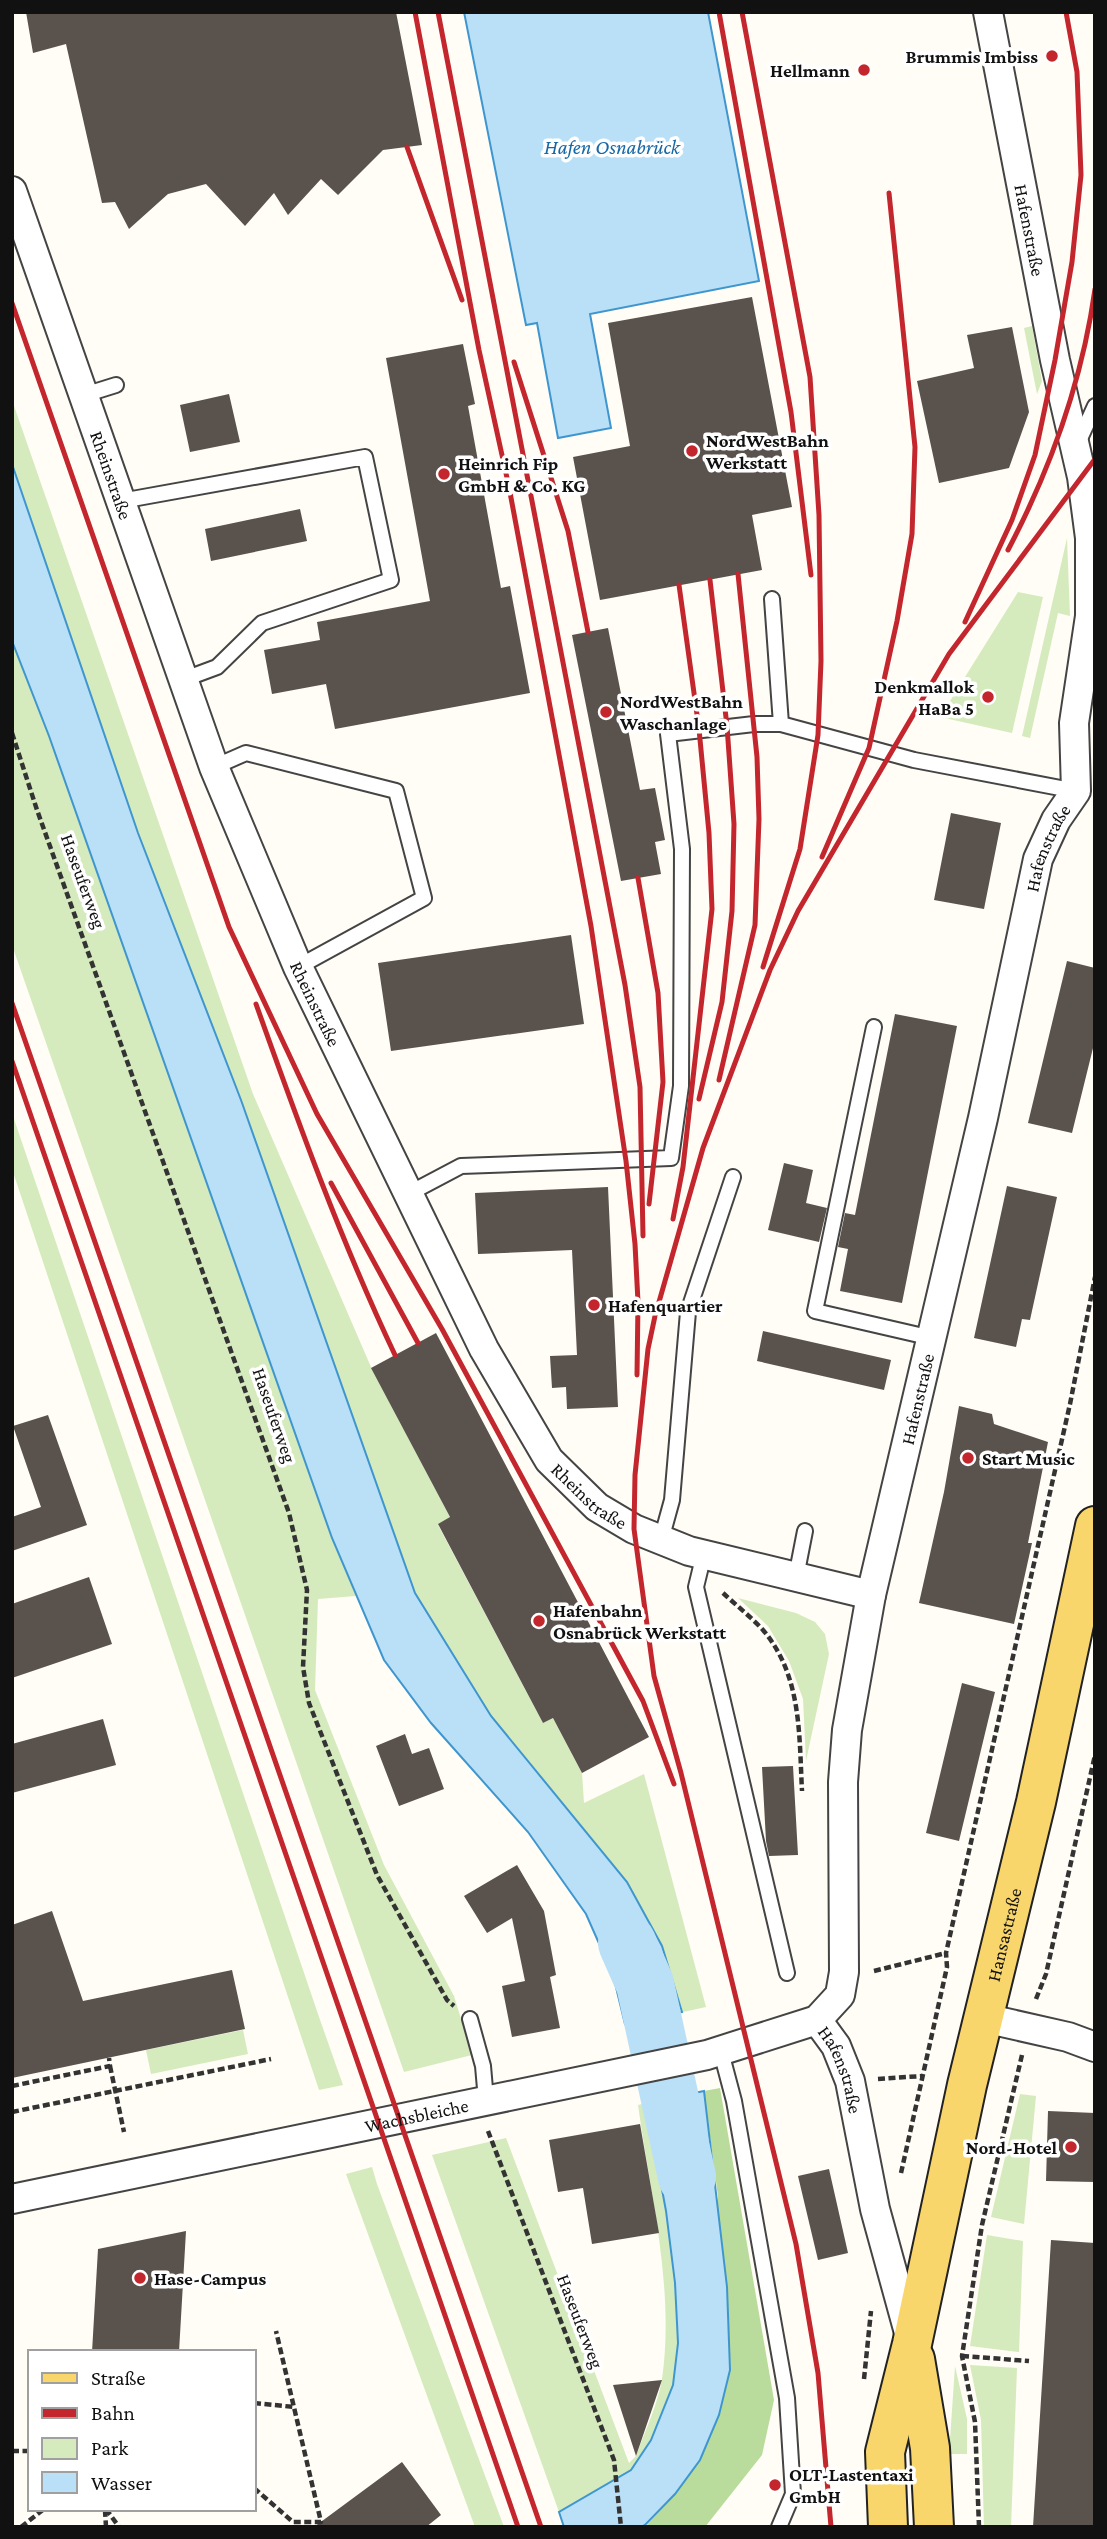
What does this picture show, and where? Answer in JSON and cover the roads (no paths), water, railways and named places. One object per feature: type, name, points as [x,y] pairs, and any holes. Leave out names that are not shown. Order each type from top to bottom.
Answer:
[{"type":"main road","name":"Hansastraße","points":[[888,2527],[885,2452],[912,2344],[967,2085],[1077,1639],[1095,1526]]},
{"type":"main road","name":"Hansastraße","points":[[912,2344],[930,2448],[934,2527]]},
{"type":"street","name":"Hafenstraße","points":[[912,2344],[875,2209],[850,2081],[836,2046],[817,2020],[840,1995],[844,1972],[843,1782],[848,1730],[871,1595],[932,1338],[1038,859],[1056,820],[1085,793],[1074,723],[1090,616],[1090,538],[1076,448],[1055,360],[988,12]]},
{"type":"street","name":"Rheinstraße","points":[[12,191],[214,767],[298,967],[484,1349],[549,1460],[597,1507],[634,1529],[661,1539],[701,1567],[796,1577],[871,1595]]},
{"type":"street","points":[[984,2018],[1068,2037],[1095,2047]]},
{"type":"street","name":"Wachsbleiche","points":[[12,2199],[234,2155],[714,2053],[817,2020]]},
{"type":"lane","points":[[84,394],[116,384]]},
{"type":"lane","points":[[1076,448],[1095,406]]},
{"type":"lane","points":[[121,501],[365,457],[391,580],[262,623],[217,667],[182,680]]},
{"type":"lane","points":[[772,599],[781,724]]},
{"type":"lane","points":[[408,1194],[461,1166],[671,1158],[681,1086],[681,849],[668,734],[754,724],[781,724],[914,760],[1085,793]]},
{"type":"lane","points":[[214,767],[246,753],[396,791],[424,898],[298,967]]},
{"type":"lane","points":[[874,1027],[815,1311],[932,1338]]},
{"type":"lane","points":[[661,1539],[671,1500],[688,1312],[733,1177]]},
{"type":"lane","points":[[796,1577],[805,1531]]},
{"type":"lane","points":[[701,1567],[696,1587],[786,1973]]},
{"type":"lane","points":[[470,2019],[483,2066],[486,2100]]},
{"type":"lane","points":[[714,2053],[734,2101],[787,2398],[793,2494],[779,2527]]},
{"type":"water","name":"Hafen Osnabrück","points":[[464,12],[708,12],[759,281],[590,314],[611,428],[558,438],[537,323],[526,325]]},
{"type":"water","points":[[12,464],[138,833],[241,1100],[415,1593],[491,1716],[627,1882],[662,1946],[682,2012],[625,2024],[613,1975],[586,1914],[528,1832],[431,1723],[384,1660],[332,1538],[49,736],[12,641]]},
{"type":"water","points":[[704,2091],[727,2287],[730,2370],[719,2415],[700,2460],[675,2494],[645,2525],[564,2527],[559,2512],[631,2470],[651,2440],[673,2385],[678,2343],[675,2283],[666,2211],[646,2103]]},
{"type":"waterway","points":[[627,1943],[645,1984],[687,2177]]},
{"type":"railway","points":[[415,12],[479,350],[509,487],[591,926],[626,1161],[635,1244],[638,1302],[637,1375]]},
{"type":"railway","points":[[438,12],[625,985],[640,1087],[643,1236]]},
{"type":"railway","points":[[719,12],[791,412],[811,575]]},
{"type":"railway","points":[[742,12],[810,377],[819,515],[821,661],[818,735],[800,849],[763,967]]},
{"type":"railway","points":[[965,622],[1012,520],[1035,455],[1072,262],[1081,175],[1077,72],[1066,12]]},
{"type":"railway","points":[[407,147],[462,300]]},
{"type":"railway","points":[[822,857],[869,748],[897,621],[912,534],[915,447],[889,193]]},
{"type":"railway","points":[[1008,550],[1038,488],[1063,424],[1082,357],[1095,289]]},
{"type":"railway","points":[[12,303],[229,927],[317,1114],[442,1329],[643,1701],[674,1784]]},
{"type":"railway","points":[[514,362],[568,531],[588,632]]},
{"type":"railway","points":[[831,2527],[818,2373],[796,2244],[681,1773],[654,1676],[634,1529],[635,1475],[648,1349],[703,1148],[770,970],[798,911],[949,654],[1095,459]]},
{"type":"railway","points":[[719,1080],[755,925],[759,819],[757,757],[738,574]]},
{"type":"railway","points":[[699,1099],[722,1002],[732,911],[734,824],[727,726],[710,580]]},
{"type":"railway","points":[[673,1219],[683,1167],[712,909],[709,833],[699,729],[679,585]]},
{"type":"railway","points":[[638,878],[658,993],[663,1082],[649,1204]]},
{"type":"railway","points":[[12,1003],[541,2527]]},
{"type":"railway","points":[[256,1004],[338,1225],[395,1355]]},
{"type":"railway","points":[[12,1061],[518,2527]]},
{"type":"railway","points":[[331,1183],[418,1343]]},
{"type":"place","name":"Brummis Imbiss","points":[[1052,56]]},
{"type":"place","name":"Hellmann","points":[[864,70]]},
{"type":"place","name":"NordWestBahn Werkstatt","points":[[692,451]]},
{"type":"place","name":"Heinrich Fip GmbH & Co. KG","points":[[444,474]]},
{"type":"place","name":"Denkmallok HaBa 5","points":[[988,697]]},
{"type":"place","name":"NordWestBahn Waschanlage","points":[[606,712]]},
{"type":"place","name":"Hafenquartier","points":[[594,1305]]},
{"type":"place","name":"Start Music","points":[[968,1458]]},
{"type":"place","name":"Hafenbahn Osnabrück Werkstatt","points":[[539,1621]]},
{"type":"place","name":"Nord-Hotel","points":[[1071,2147]]},
{"type":"place","name":"Hase-Campus","points":[[140,2278]]},
{"type":"place","name":"OLT-Lastentaxi GmbH","points":[[775,2485]]}]
